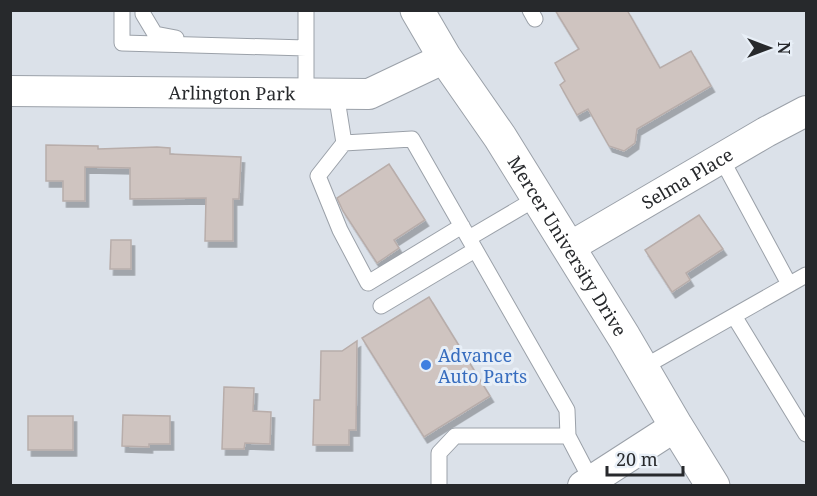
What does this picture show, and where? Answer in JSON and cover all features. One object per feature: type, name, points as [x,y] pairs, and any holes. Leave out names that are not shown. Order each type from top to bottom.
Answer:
[{"type":"main road","name":"Mercer University Drive","points":[[417,10],[445,58],[500,138],[713,486]]},
{"type":"street","name":"Arlington Park","points":[[10,91],[369,94],[445,58]]},
{"type":"street","name":"Selma Place","points":[[568,248],[721,158],[807,111]]},
{"type":"street","points":[[587,483],[676,426]]},
{"type":"lane","points":[[122,10],[122,43],[306,48]]},
{"type":"lane","points":[[143,10],[155,34],[228,47]]},
{"type":"lane","points":[[306,10],[306,93]]},
{"type":"lane","points":[[336,93],[344,143],[318,176],[340,230],[368,283],[469,238],[537,198]]},
{"type":"lane","points":[[344,143],[412,139],[567,410],[568,436],[587,483]]},
{"type":"lane","points":[[721,158],[789,284]]},
{"type":"lane","points":[[381,306],[469,238]]},
{"type":"lane","points":[[642,368],[807,275]]},
{"type":"lane","points":[[734,316],[807,434]]},
{"type":"lane","points":[[439,486],[439,453],[455,436],[568,436]]},
{"type":"building","points":[[555,10],[627,10],[660,68],[691,51],[711,86],[637,129],[635,143],[624,151],[609,146],[588,109],[577,115],[560,85],[565,81],[555,63],[579,49]]},
{"type":"building","points":[[46,145],[98,146],[98,149],[157,147],[170,148],[170,154],[241,157],[239,199],[233,199],[233,241],[205,241],[206,198],[130,199],[130,168],[85,167],[85,201],[63,201],[63,181],[46,181]]},
{"type":"building","points":[[389,164],[425,220],[394,240],[399,248],[377,263],[337,198]]},
{"type":"building","points":[[699,215],[723,249],[686,273],[690,280],[672,292],[645,250]]},
{"type":"building","points":[[111,240],[131,240],[131,269],[110,269]]},
{"type":"building","points":[[429,297],[490,396],[424,437],[362,338]]},
{"type":"building","points":[[357,341],[356,430],[349,430],[349,445],[313,445],[314,400],[320,400],[321,351],[342,351]]},
{"type":"building","points":[[224,387],[254,388],[253,411],[271,412],[270,444],[245,443],[244,449],[222,449]]},
{"type":"building","points":[[123,415],[170,416],[170,444],[149,444],[149,447],[122,446]]},
{"type":"building","points":[[28,416],[73,416],[73,450],[28,450]]},
{"type":"place","name":"Advance Auto Parts","points":[[426,365]]}]
